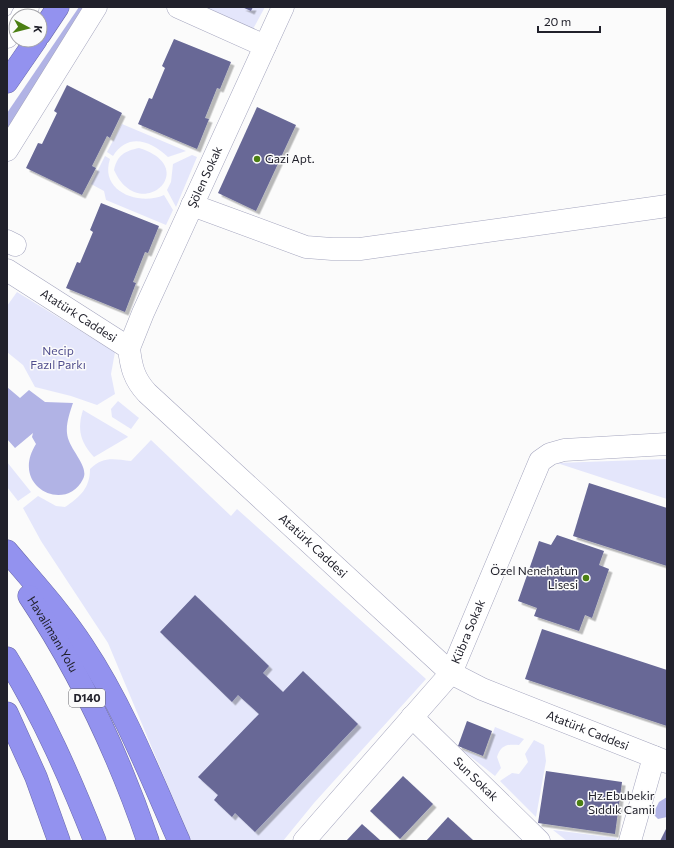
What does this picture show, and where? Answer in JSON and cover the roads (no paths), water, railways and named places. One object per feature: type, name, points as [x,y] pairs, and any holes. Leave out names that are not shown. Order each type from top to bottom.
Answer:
[{"type":"highway","points":[[48,22],[58,7]]},
{"type":"highway","points":[[7,82],[30,48]]},
{"type":"highway","points":[[7,551],[52,604],[83,646],[131,731],[179,841]]},
{"type":"highway","name":"Havalimanı Yolu","points":[[7,564],[44,618],[81,684],[121,771],[148,841]]},
{"type":"highway","points":[[7,658],[27,691],[70,777],[94,841]]},
{"type":"highway","points":[[7,713],[36,778],[60,841]]},
{"type":"street","points":[[7,150],[96,7]]},
{"type":"street","points":[[178,7],[265,46]]},
{"type":"street","name":"Şölen Sokak","points":[[129,348],[143,313],[283,7]]},
{"type":"street","points":[[192,205],[306,247],[332,249],[360,249],[667,206]]},
{"type":"street","name":"Atatürk Caddesi","points":[[7,270],[129,348],[133,374],[138,384],[147,394],[451,673],[482,688],[661,760]]},
{"type":"street","name":"Kübra Sokak","points":[[304,841],[451,673],[540,461],[550,454],[564,450],[667,444]]},
{"type":"street","name":"Sun Sokak","points":[[412,717],[539,841]]},
{"type":"street","points":[[630,841],[661,760]]},
{"type":"place","name":"Gazi Apt.","points":[[257,159]]},
{"type":"place","name":"Özel Nenehatun Lisesi","points":[[586,578]]},
{"type":"place","name":"Hz.Ebubekir Sıddık Camii","points":[[580,803]]},
{"type":"park label","name":"Necip Fazıl Parkı","points":[[58,358]]}]
